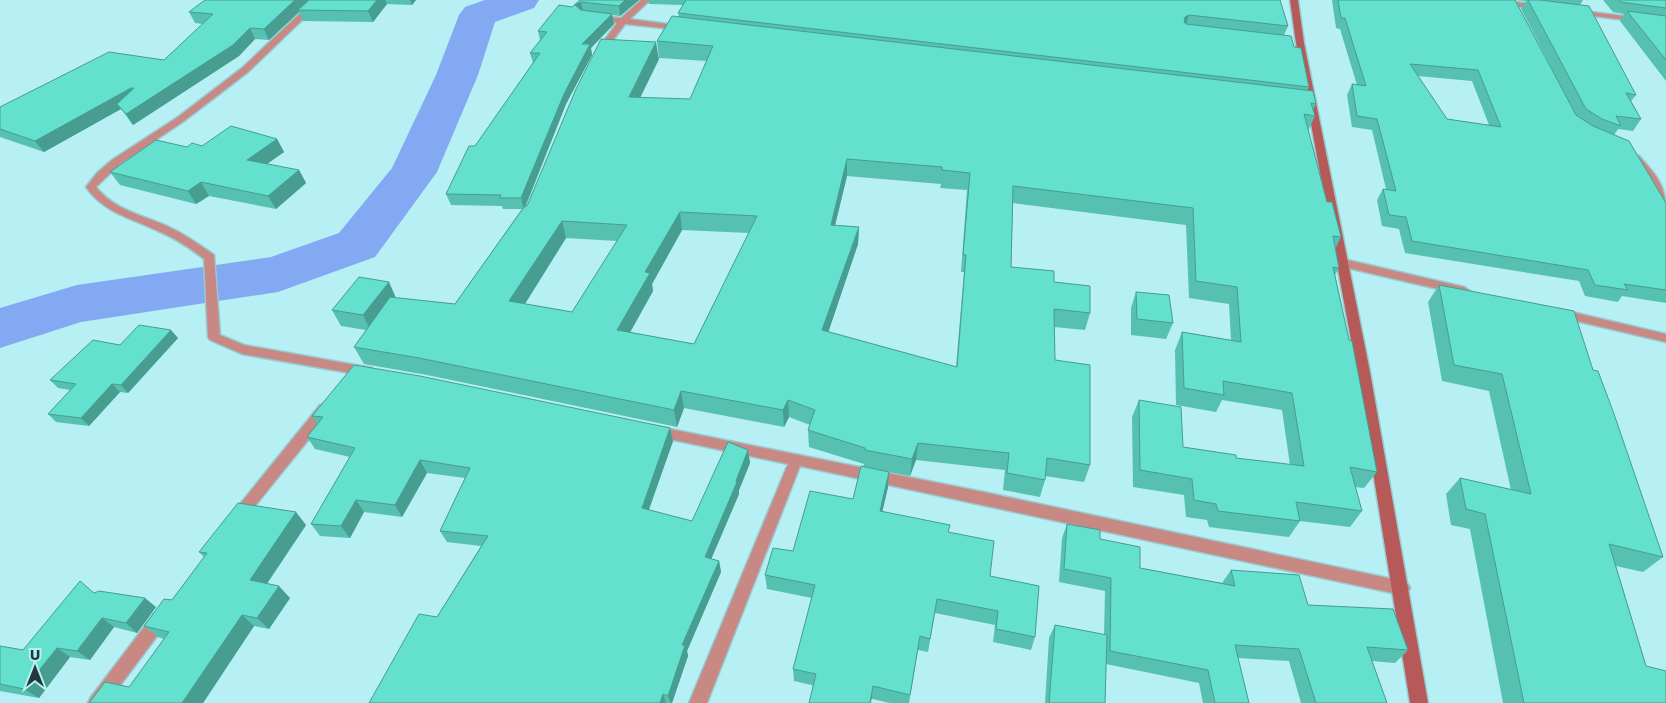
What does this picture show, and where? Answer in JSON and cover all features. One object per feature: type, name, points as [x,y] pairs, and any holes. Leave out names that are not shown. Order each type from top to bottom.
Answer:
[{"type":"main road","points":[[1294,0],[1296,42],[1344,262],[1402,588],[1419,703]]},
{"type":"street","points":[[319,0],[245,70],[181,119],[116,162],[101,174],[91,187],[99,199],[126,215],[162,228],[190,242],[210,258],[211,314],[214,338],[242,349],[384,374]]},
{"type":"street","points":[[593,63],[623,21],[646,0]]},
{"type":"street","points":[[1479,0],[1514,8],[1534,4],[1546,8]]},
{"type":"street","points":[[1565,10],[1666,23]]},
{"type":"street","points":[[591,17],[695,30]]},
{"type":"street","points":[[1629,152],[1652,178],[1666,209]]},
{"type":"street","points":[[1344,262],[1476,294]]},
{"type":"street","points":[[1543,309],[1666,338]]},
{"type":"street","points":[[346,384],[358,369]]},
{"type":"street","points":[[230,527],[333,399]]},
{"type":"street","points":[[641,428],[988,499],[1402,588]]},
{"type":"street","points":[[698,703],[796,460]]},
{"type":"street","points":[[97,703],[171,603]]},
{"type":"building","points":[[205,0],[295,0],[264,29],[250,28],[233,45],[126,114],[117,104],[134,88],[35,141],[0,129],[0,107],[109,52],[164,60],[213,14],[189,12]]},
{"type":"building","points":[[309,0],[377,0],[368,11],[298,10]]},
{"type":"building","points":[[580,0],[625,0],[619,6],[581,2],[575,5],[581,10],[612,14],[582,44],[590,44],[564,94],[521,198],[500,198],[501,195],[446,194],[469,146],[475,146],[540,53],[530,53],[547,32],[538,31],[559,5],[572,7]]},
{"type":"building","points":[[686,0],[1280,0],[1288,26],[1189,15],[1185,17],[1184,22],[1186,24],[1291,36],[1294,47],[1301,48],[1309,87],[678,13]]},
{"type":"building","points":[[1338,0],[1515,0],[1576,115],[1593,126],[1629,141],[1666,203],[1666,290],[1624,284],[1628,290],[1595,285],[1588,270],[1412,241],[1406,217],[1389,215],[1383,189],[1396,191],[1377,119],[1357,116],[1352,84],[1366,86],[1345,18],[1341,18]],"holes":[[[1410,64],[1478,70],[1501,127],[1447,119]]]},
{"type":"building","points":[[1528,0],[1589,6],[1636,95],[1626,93],[1641,119],[1616,116],[1621,126],[1602,119],[1586,109]]},
{"type":"building","points":[[1618,0],[1666,0],[1666,8],[1620,2]]},
{"type":"building","points":[[1627,11],[1666,16],[1666,60]]},
{"type":"building","points":[[672,16],[1313,91],[1316,104],[1311,103],[1315,116],[1304,114],[1327,202],[1332,202],[1341,237],[1333,236],[1339,268],[1333,267],[1349,340],[1352,341],[1377,472],[1350,467],[1362,511],[1296,502],[1300,521],[1218,511],[1216,504],[1194,500],[1192,479],[1140,470],[1139,400],[1181,407],[1183,447],[1236,455],[1236,458],[1304,466],[1292,393],[1223,381],[1224,395],[1184,388],[1182,332],[1241,342],[1237,287],[1196,281],[1193,208],[1013,186],[1011,267],[1054,271],[1054,282],[1090,286],[1090,313],[1054,309],[1055,360],[1090,365],[1090,465],[1047,458],[1045,480],[1007,473],[1009,453],[918,443],[912,459],[865,450],[865,448],[808,430],[815,410],[788,400],[783,410],[681,391],[674,410],[419,358],[354,347],[390,297],[455,304],[524,207],[527,206],[576,89],[601,39],[656,42],[629,97],[690,99],[713,46],[657,41]],"holes":[[[847,159],[942,167],[942,170],[970,173],[963,255],[966,255],[957,367],[822,330],[859,227],[831,225]],[[680,212],[757,216],[694,344],[617,330],[650,273],[645,272]],[[562,221],[627,225],[572,312],[509,301]]]},
{"type":"building","points":[[231,126],[277,139],[247,160],[299,170],[268,196],[201,182],[188,191],[110,172],[156,140],[187,147],[192,143],[202,146]]},
{"type":"building","points":[[359,277],[389,282],[363,315],[332,310]]},
{"type":"building","points":[[1439,285],[1574,311],[1593,370],[1598,371],[1614,414],[1663,557],[1609,544],[1646,666],[1666,671],[1666,703],[1524,703],[1485,514],[1466,509],[1460,478],[1531,494],[1502,374],[1454,365]]},
{"type":"building","points":[[1136,292],[1169,295],[1173,323],[1137,319]]},
{"type":"building","points":[[139,325],[171,330],[121,385],[112,384],[81,418],[48,414],[76,384],[50,380],[93,340],[120,345]]},
{"type":"building","points":[[354,365],[420,376],[670,428],[642,508],[692,521],[728,442],[748,450],[737,482],[705,557],[719,561],[682,645],[685,645],[668,696],[663,694],[660,703],[369,703],[419,614],[437,617],[488,536],[440,531],[470,468],[420,460],[395,505],[356,500],[341,526],[311,524],[355,448],[307,437],[323,417],[312,416]]},
{"type":"building","points":[[861,466],[889,472],[880,511],[950,525],[948,532],[994,541],[990,576],[1039,586],[1035,637],[996,629],[998,611],[937,599],[930,639],[920,636],[910,695],[873,686],[870,703],[809,703],[816,674],[793,669],[815,585],[765,575],[773,548],[793,551],[810,491],[853,499]]},
{"type":"building","points":[[238,503],[296,512],[250,580],[279,586],[257,618],[242,615],[182,703],[89,703],[105,682],[129,687],[169,632],[144,626],[164,599],[172,600],[207,553],[199,552]]},
{"type":"building","points":[[1067,524],[1100,530],[1100,539],[1140,547],[1140,568],[1235,586],[1231,570],[1299,575],[1308,605],[1393,609],[1408,650],[1367,647],[1387,703],[1316,703],[1299,649],[1235,645],[1249,703],[1215,703],[1208,670],[1110,651],[1111,578],[1064,569]]},
{"type":"building","points":[[80,581],[94,593],[99,591],[145,598],[126,623],[102,618],[77,651],[57,648],[24,689],[0,684],[0,646],[23,650]]},
{"type":"building","points":[[1055,625],[1107,635],[1105,703],[1049,703]]},
{"type":"waterway","points":[[0,328],[77,304],[278,274],[357,245],[414,172],[457,75],[478,15],[521,0]]}]
